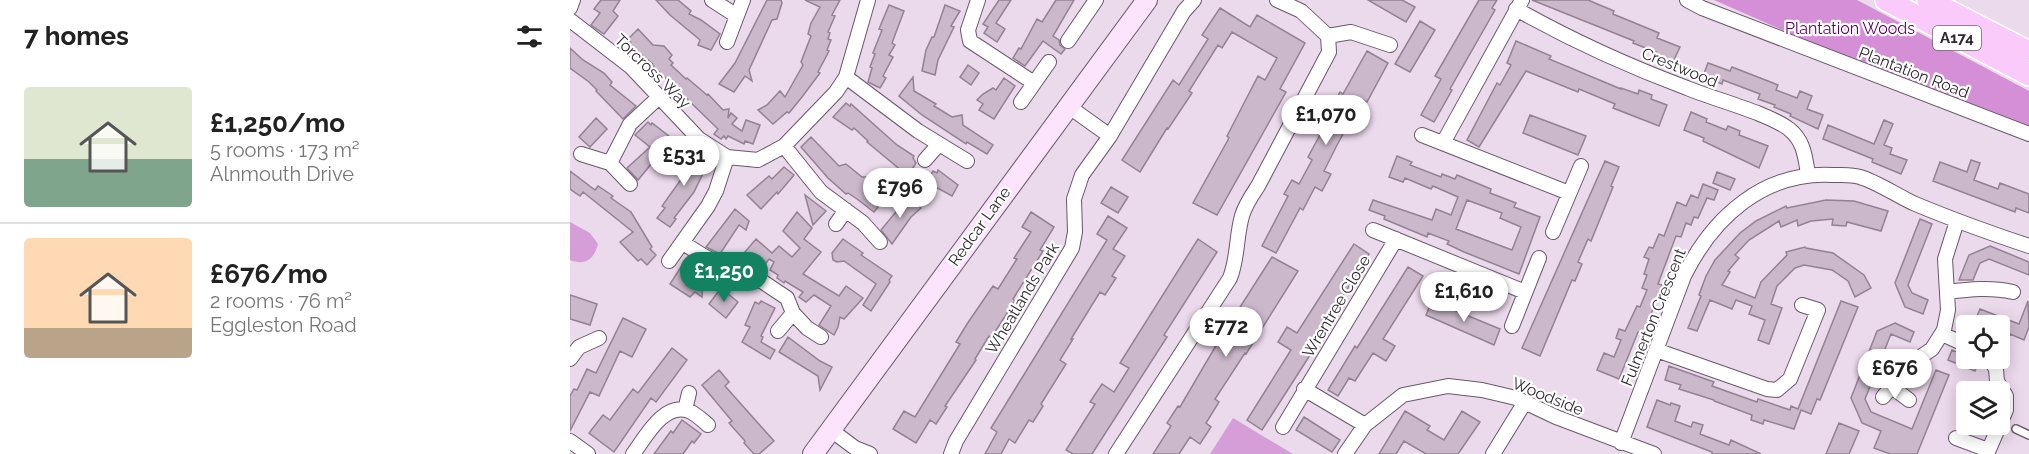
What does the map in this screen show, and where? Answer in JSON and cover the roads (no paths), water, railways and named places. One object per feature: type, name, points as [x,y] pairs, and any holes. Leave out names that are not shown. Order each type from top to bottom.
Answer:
[{"type":"main road","name":"Redcar Lane","points":[[813,454],[1147,0]]},
{"type":"main road","name":"A174","points":[[1886,0],[2029,75]]},
{"type":"main road","name":"A174","points":[[1928,0],[2029,52]]},
{"type":"street","points":[[570,8],[573,0]]},
{"type":"street","points":[[712,0],[737,16]]},
{"type":"street","points":[[727,42],[743,0]]},
{"type":"street","name":"Torcross Way","points":[[570,20],[631,68],[699,139],[728,157],[758,160],[784,146],[836,92],[846,77],[868,0]]},
{"type":"street","points":[[978,0],[968,30],[970,41],[1034,83]]},
{"type":"street","points":[[1068,42],[1096,0]]},
{"type":"street","name":"Wheatlands Park","points":[[951,454],[956,441],[1072,248],[1075,232],[1074,199],[1082,175],[1110,136],[1185,11],[1194,0]]},
{"type":"street","points":[[1116,454],[1230,278],[1235,264],[1242,216],[1247,204],[1329,52],[1328,36],[1300,11],[1277,0]]},
{"type":"street","name":"Plantation Road","points":[[1687,0],[1702,8],[2029,134]]},
{"type":"street","name":"Crestwood","points":[[1443,143],[1519,4],[1553,30],[1685,88],[1771,119],[1788,129],[1799,140],[1805,151],[1808,174]]},
{"type":"street","points":[[1328,36],[1351,32],[1390,45]]},
{"type":"street","points":[[1021,102],[1049,62]]},
{"type":"street","points":[[846,77],[918,131],[967,161]]},
{"type":"street","points":[[610,163],[630,124],[659,97]]},
{"type":"street","points":[[1068,106],[1110,136]]},
{"type":"street","points":[[1422,135],[1569,193]]},
{"type":"street","points":[[925,160],[939,144]]},
{"type":"street","points":[[784,146],[821,192],[863,223],[880,242]]},
{"type":"street","points":[[581,154],[610,163],[630,184]]},
{"type":"street","points":[[669,261],[716,191],[728,157]]},
{"type":"street","points":[[1553,232],[1581,166]]},
{"type":"street","name":"Fulmerton Crescent","points":[[1621,442],[1684,276],[1697,250],[1730,212],[1752,196],[1792,177],[1808,174],[1859,176],[1957,221],[2029,246]]},
{"type":"street","points":[[836,224],[846,210]]},
{"type":"street","points":[[1909,400],[1888,392],[1910,364],[1932,349],[1941,334],[1948,310],[1945,259],[1957,221]]},
{"type":"street","points":[[1373,230],[1526,292]]},
{"type":"street","name":"Wrentree Close","points":[[1283,426],[1396,239]]},
{"type":"street","points":[[683,243],[728,268],[763,282],[787,298],[793,313],[807,328],[821,337]]},
{"type":"street","points":[[1512,326],[1539,258]]},
{"type":"street","points":[[1948,292],[1998,281],[2013,292]]},
{"type":"street","points":[[1656,350],[1767,389],[1778,390],[1790,379],[1818,310],[1802,305]]},
{"type":"street","points":[[778,331],[793,313]]},
{"type":"street","points":[[1941,334],[1956,341]]},
{"type":"street","points":[[570,359],[575,344],[599,338]]},
{"type":"street","points":[[1956,438],[1988,452],[2006,410],[2006,396],[1997,381],[1996,369]]},
{"type":"street","name":"Woodside","points":[[1345,454],[1365,425],[1403,395],[1448,386],[1482,390],[1525,402],[1556,417],[1654,454]]},
{"type":"street","points":[[1304,389],[1365,425]]},
{"type":"street","points":[[685,410],[689,393]]},
{"type":"street","points":[[1493,454],[1525,402]]},
{"type":"street","points":[[633,454],[663,416],[670,411],[685,410],[708,425]]},
{"type":"street","points":[[831,430],[855,448],[870,454]]},
{"type":"street","points":[[570,441],[586,454]]},
{"type":"lane","points":[[2016,429],[2029,435]]},
{"type":"park label","name":"Plantation Woods","points":[[1850,28]]}]
